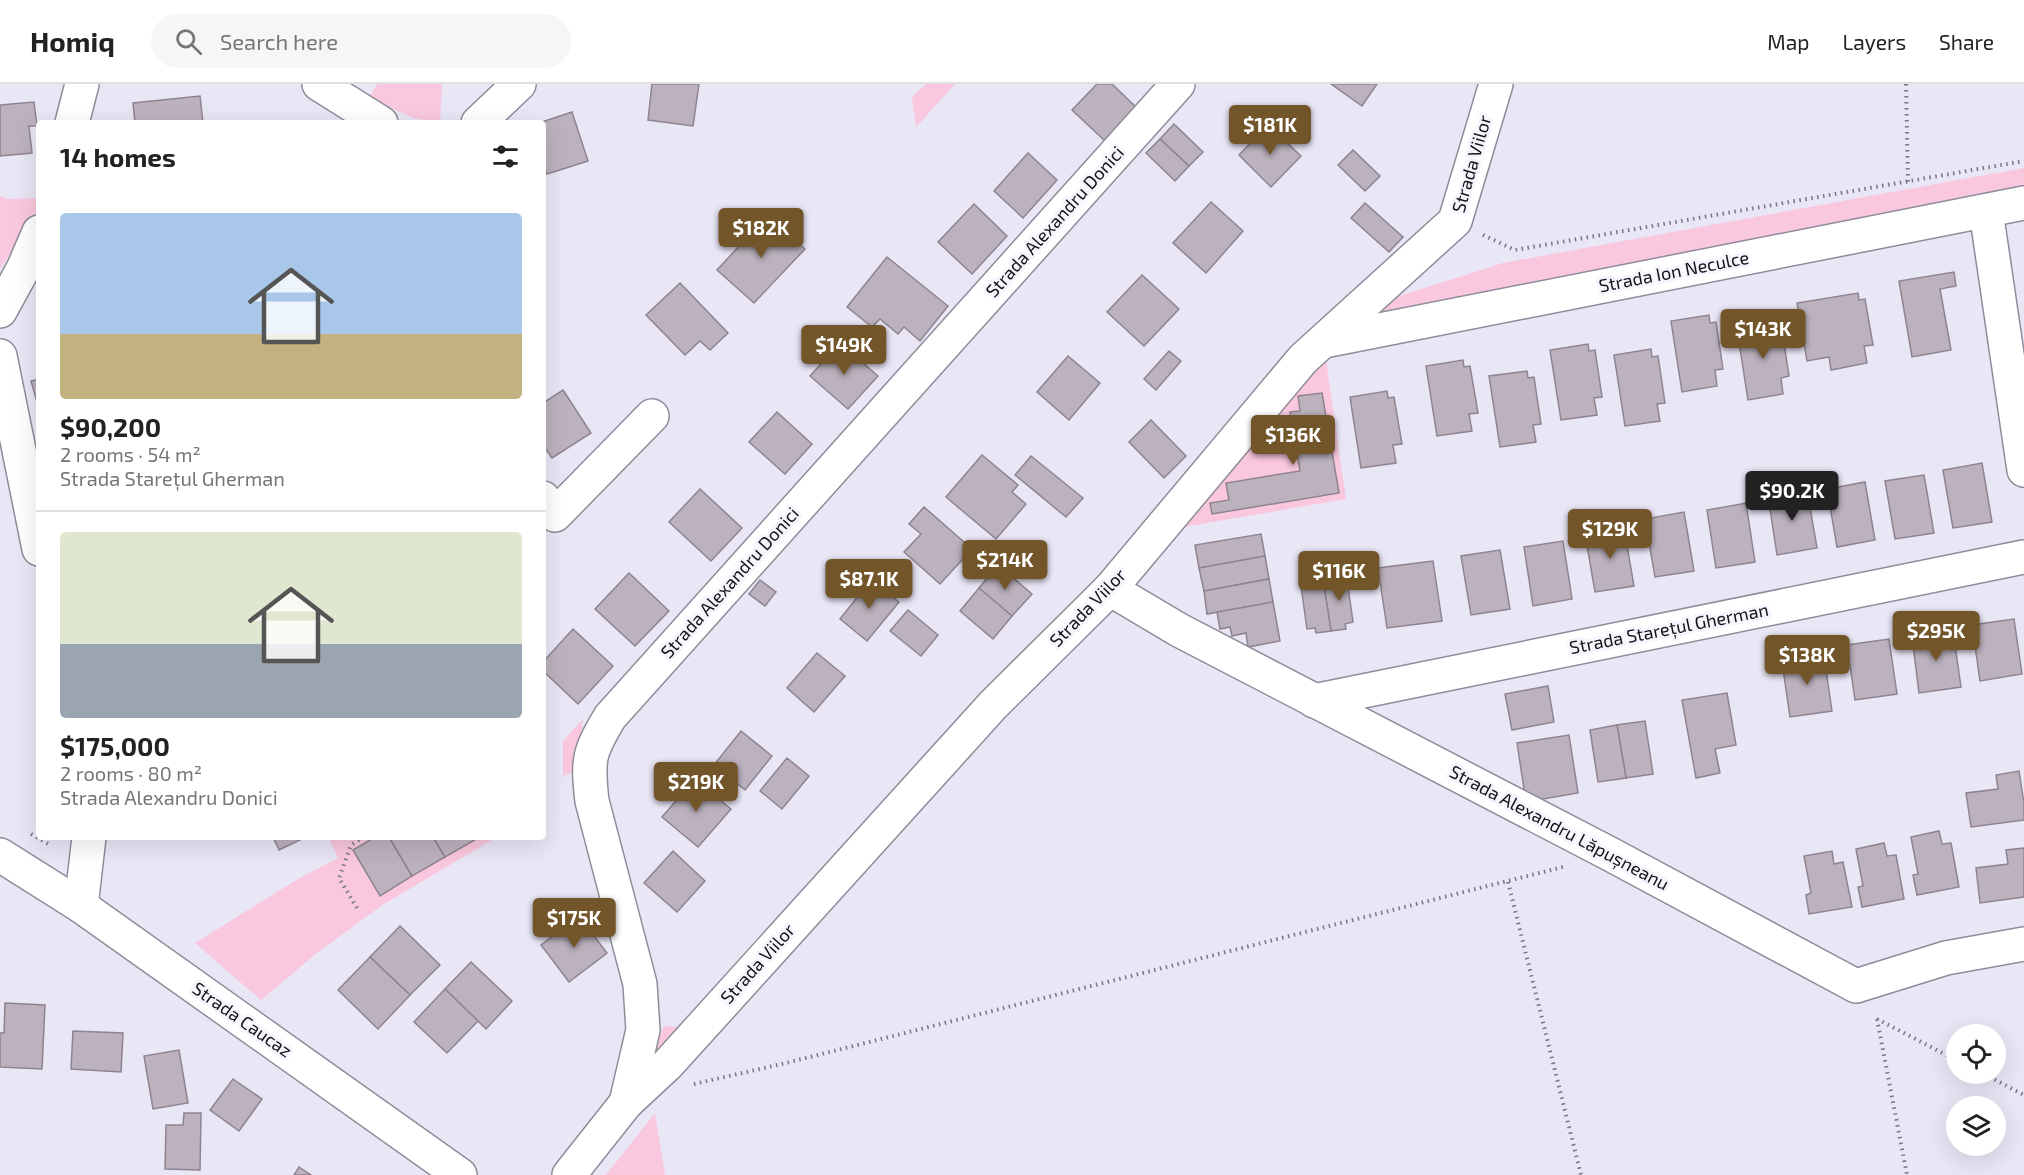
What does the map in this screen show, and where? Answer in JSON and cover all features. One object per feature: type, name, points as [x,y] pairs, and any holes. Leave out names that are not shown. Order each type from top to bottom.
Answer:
[{"type":"street","points":[[73,120],[82,84]]},
{"type":"street","points":[[319,84],[376,120]]},
{"type":"street","points":[[481,120],[519,84]]},
{"type":"street","name":"Strada Alexandru Donici","points":[[569,1175],[626,1103],[643,1030],[640,984],[592,801],[588,770],[593,745],[610,717],[1178,84]]},
{"type":"street","name":"Strada Viilor","points":[[626,1103],[676,1055],[993,705],[1110,589],[1304,359],[1455,221],[1496,84]]},
{"type":"street","name":"Strada Ion Neculce","points":[[1324,340],[2024,203]]},
{"type":"street","points":[[1986,211],[2024,470]]},
{"type":"street","points":[[0,311],[36,239]]},
{"type":"street","points":[[0,356],[36,534]]},
{"type":"street","points":[[549,507],[652,416]]},
{"type":"street","name":"Strada Starețul Gherman","points":[[1314,701],[2024,557]]},
{"type":"street","name":"Strada Alexandru Lăpușneanu","points":[[1110,589],[1179,630],[1610,854],[1856,986]]},
{"type":"street","points":[[81,906],[89,840]]},
{"type":"street","name":"Strada Caucaz","points":[[0,855],[81,906],[460,1175]]},
{"type":"street","points":[[1856,986],[1946,958],[2024,944]]},
{"type":"path","points":[[1906,84],[1908,182]]},
{"type":"path","points":[[1455,221],[1515,250],[2024,161]]},
{"type":"path","points":[[354,840],[339,878],[357,908]]},
{"type":"path","points":[[692,1085],[1508,882],[1610,854]]},
{"type":"path","points":[[1508,882],[1581,1175]]},
{"type":"path","points":[[1856,986],[1877,1019],[1907,1175]]},
{"type":"path","points":[[1877,1019],[1946,1055]]},
{"type":"path","points":[[2003,1084],[2024,1095]]},
{"type":"shaded area","points":[[377,84],[442,84],[440,120],[413,118],[369,98]]},
{"type":"shaded area","points":[[926,84],[955,84],[916,127],[912,97]]},
{"type":"shaded area","points":[[2024,168],[2024,195],[1362,321],[1387,300],[1503,263]]},
{"type":"shaded area","points":[[0,196],[7,199],[36,198],[36,214],[0,269]]},
{"type":"shaded area","points":[[1326,360],[1346,499],[1184,527],[1314,366]]},
{"type":"shaded area","points":[[583,719],[577,769],[563,777],[563,741]]},
{"type":"shaded area","points":[[329,840],[492,840],[384,904],[317,953],[261,1000],[195,943],[298,879],[338,858]]},
{"type":"shaded area","points":[[664,1026],[679,1027],[644,1068]]},
{"type":"shaded area","points":[[655,1113],[665,1175],[606,1175]]},
{"type":"building","points":[[652,84],[699,84],[693,126],[648,120]]},
{"type":"building","points":[[1097,84],[1112,84],[1138,109],[1107,143],[1072,110]]},
{"type":"building","points":[[1331,84],[1377,84],[1362,106]]},
{"type":"building","points":[[200,96],[203,120],[135,120],[133,103]]},
{"type":"building","points":[[34,102],[36,126],[29,126],[32,153],[0,156],[0,105]]},
{"type":"building","points":[[572,112],[588,161],[547,174],[546,121]]},
{"type":"building","points":[[1174,124],[1203,152],[1189,166],[1160,139]]},
{"type":"building","points":[[1268,125],[1301,156],[1271,187],[1239,155]]},
{"type":"building","points":[[1160,139],[1189,166],[1175,181],[1146,153]]},
{"type":"building","points":[[1353,150],[1380,176],[1365,191],[1338,165]]},
{"type":"building","points":[[1028,153],[1057,180],[1023,218],[994,191]]},
{"type":"building","points":[[1211,202],[1243,231],[1206,273],[1173,243]]},
{"type":"building","points":[[1365,203],[1403,237],[1389,252],[1351,218]]},
{"type":"building","points":[[974,204],[1007,236],[972,274],[938,242]]},
{"type":"building","points":[[768,215],[805,249],[754,303],[717,270]]},
{"type":"building","points":[[887,257],[948,306],[920,341],[904,327],[898,334],[880,319],[872,327],[847,307]]},
{"type":"building","points":[[1954,272],[1956,286],[1940,289],[1951,350],[1912,357],[1899,281]]},
{"type":"building","points":[[1142,275],[1179,309],[1144,346],[1107,312]]},
{"type":"building","points":[[680,283],[728,333],[710,350],[700,341],[685,355],[646,315]]},
{"type":"building","points":[[1858,293],[1859,300],[1865,299],[1873,345],[1864,346],[1867,363],[1831,370],[1829,357],[1807,361],[1797,303]]},
{"type":"building","points":[[1709,315],[1710,323],[1716,322],[1723,369],[1715,370],[1717,386],[1682,392],[1671,321]]},
{"type":"building","points":[[1774,323],[1776,331],[1782,330],[1789,376],[1781,378],[1783,394],[1748,400],[1737,329]]},
{"type":"building","points":[[840,343],[878,376],[848,409],[810,376]]},
{"type":"building","points":[[1588,344],[1589,351],[1595,350],[1602,397],[1594,398],[1597,415],[1561,420],[1550,350]]},
{"type":"building","points":[[1651,349],[1652,357],[1658,356],[1665,403],[1657,404],[1660,421],[1625,426],[1614,355]]},
{"type":"building","points":[[1169,351],[1181,361],[1156,390],[1144,379]]},
{"type":"building","points":[[1068,356],[1100,383],[1069,420],[1037,392]]},
{"type":"building","points":[[1463,360],[1464,367],[1470,366],[1478,413],[1469,414],[1472,431],[1437,436],[1426,366]]},
{"type":"building","points":[[1527,371],[1528,378],[1534,377],[1541,424],[1533,425],[1536,442],[1500,447],[1489,376]]},
{"type":"building","points":[[36,380],[36,398],[31,381]]},
{"type":"building","points":[[563,390],[591,433],[552,458],[546,449],[546,401]]},
{"type":"building","points":[[1387,391],[1388,398],[1394,397],[1402,444],[1393,445],[1396,463],[1361,468],[1350,397]]},
{"type":"building","points":[[1322,393],[1339,493],[1212,514],[1210,503],[1229,500],[1226,483],[1300,471],[1290,412],[1300,411],[1298,396]]},
{"type":"building","points":[[777,412],[812,444],[785,474],[749,442]]},
{"type":"building","points":[[1151,420],[1186,456],[1164,478],[1129,442]]},
{"type":"building","points":[[982,455],[1018,485],[1012,492],[1026,504],[996,539],[946,497]]},
{"type":"building","points":[[1031,456],[1083,498],[1066,517],[1015,475]]},
{"type":"building","points":[[1982,463],[1992,522],[1953,528],[1943,470]]},
{"type":"building","points":[[1924,475],[1934,533],[1895,539],[1885,481]]},
{"type":"building","points":[[1865,482],[1875,540],[1837,547],[1827,489]]},
{"type":"building","points":[[700,489],[742,528],[711,561],[669,522]]},
{"type":"building","points":[[1807,490],[1817,548],[1777,555],[1768,496]]},
{"type":"building","points":[[1746,503],[1755,562],[1716,568],[1707,510]]},
{"type":"building","points":[[924,507],[972,549],[940,584],[904,552],[921,534],[909,524]]},
{"type":"building","points":[[1684,512],[1694,571],[1655,577],[1645,519]]},
{"type":"building","points":[[1624,528],[1634,586],[1595,592],[1585,534]]},
{"type":"building","points":[[1261,534],[1265,556],[1199,568],[1195,545]]},
{"type":"building","points":[[1563,541],[1572,599],[1533,606],[1524,547]]},
{"type":"building","points":[[1500,550],[1510,609],[1471,615],[1461,556]]},
{"type":"building","points":[[1265,556],[1269,579],[1204,591],[1199,568]]},
{"type":"building","points":[[1433,561],[1442,621],[1387,628],[1378,568]]},
{"type":"building","points":[[998,565],[1032,594],[1012,616],[979,588]]},
{"type":"building","points":[[629,573],[669,611],[635,646],[595,609]]},
{"type":"building","points":[[1346,573],[1353,622],[1345,624],[1346,629],[1331,631],[1324,586],[1331,585],[1329,575]]},
{"type":"building","points":[[1316,577],[1317,587],[1324,586],[1331,631],[1316,633],[1315,628],[1307,629],[1300,579]]},
{"type":"building","points":[[1269,579],[1273,602],[1207,614],[1204,591]]},
{"type":"building","points":[[760,580],[776,592],[765,606],[749,594]]},
{"type":"building","points":[[871,580],[899,602],[867,641],[840,619]]},
{"type":"building","points":[[979,588],[1012,616],[993,639],[960,611]]},
{"type":"building","points":[[1273,602],[1280,641],[1248,647],[1246,633],[1232,636],[1230,627],[1220,629],[1217,612]]},
{"type":"building","points":[[908,610],[938,635],[921,656],[890,631]]},
{"type":"building","points":[[2014,619],[2022,674],[1980,681],[1972,625]]},
{"type":"building","points":[[573,629],[613,666],[578,704],[546,674],[546,659]]},
{"type":"building","points":[[1953,631],[1961,687],[1919,693],[1912,637]]},
{"type":"building","points":[[1889,639],[1897,694],[1855,700],[1847,645]]},
{"type":"building","points":[[817,653],[845,676],[814,712],[787,688]]},
{"type":"building","points":[[1824,656],[1832,711],[1790,717],[1782,662]]},
{"type":"building","points":[[1548,686],[1554,722],[1512,730],[1505,694]]},
{"type":"building","points":[[1727,693],[1736,745],[1715,749],[1720,773],[1696,778],[1682,700]]},
{"type":"building","points":[[1645,721],[1653,774],[1626,778],[1617,725]]},
{"type":"building","points":[[1617,725],[1626,778],[1598,782],[1590,730]]},
{"type":"building","points":[[741,731],[772,756],[745,790],[714,765]]},
{"type":"building","points":[[1569,735],[1578,793],[1526,802],[1517,743]]},
{"type":"building","points":[[787,758],[809,776],[782,809],[760,791]]},
{"type":"building","points":[[2019,771],[2024,820],[1971,827],[1966,793],[1998,789],[1996,775]]},
{"type":"building","points":[[695,779],[731,809],[698,847],[662,817]]},
{"type":"building","points":[[1939,831],[1942,844],[1951,843],[1959,887],[1917,895],[1913,875],[1918,874],[1911,837]]},
{"type":"building","points":[[274,840],[300,840],[279,850]]},
{"type":"building","points":[[370,840],[391,840],[412,876],[380,896],[353,850]]},
{"type":"building","points":[[391,840],[435,840],[445,857],[412,876]]},
{"type":"building","points":[[435,840],[475,840],[445,857]]},
{"type":"building","points":[[1884,843],[1887,856],[1896,855],[1904,899],[1862,907],[1858,887],[1863,886],[1856,849]]},
{"type":"building","points":[[2024,848],[2024,897],[1980,903],[1976,868],[2008,864],[2006,850]]},
{"type":"building","points":[[673,851],[705,881],[677,912],[644,883]]},
{"type":"building","points":[[1832,851],[1834,864],[1843,862],[1852,907],[1809,914],[1806,895],[1811,893],[1804,856]]},
{"type":"building","points":[[579,916],[607,953],[569,982],[541,945]]},
{"type":"building","points":[[400,926],[440,965],[410,995],[370,957]]},
{"type":"building","points":[[370,957],[410,995],[378,1029],[338,990]]},
{"type":"building","points":[[471,962],[512,1001],[486,1029],[445,989]]},
{"type":"building","points":[[445,989],[478,1021],[447,1053],[414,1022]]},
{"type":"building","points":[[5,1003],[45,1005],[42,1069],[0,1067],[0,1033],[4,1033]]},
{"type":"building","points":[[73,1031],[123,1033],[121,1072],[71,1069]]},
{"type":"building","points":[[179,1050],[188,1103],[153,1109],[144,1056]]},
{"type":"building","points":[[233,1079],[262,1099],[239,1131],[210,1110]]},
{"type":"building","points":[[184,1113],[201,1113],[200,1170],[165,1169],[166,1125],[183,1125]]},
{"type":"building","points":[[299,1167],[311,1175],[294,1175]]}]
